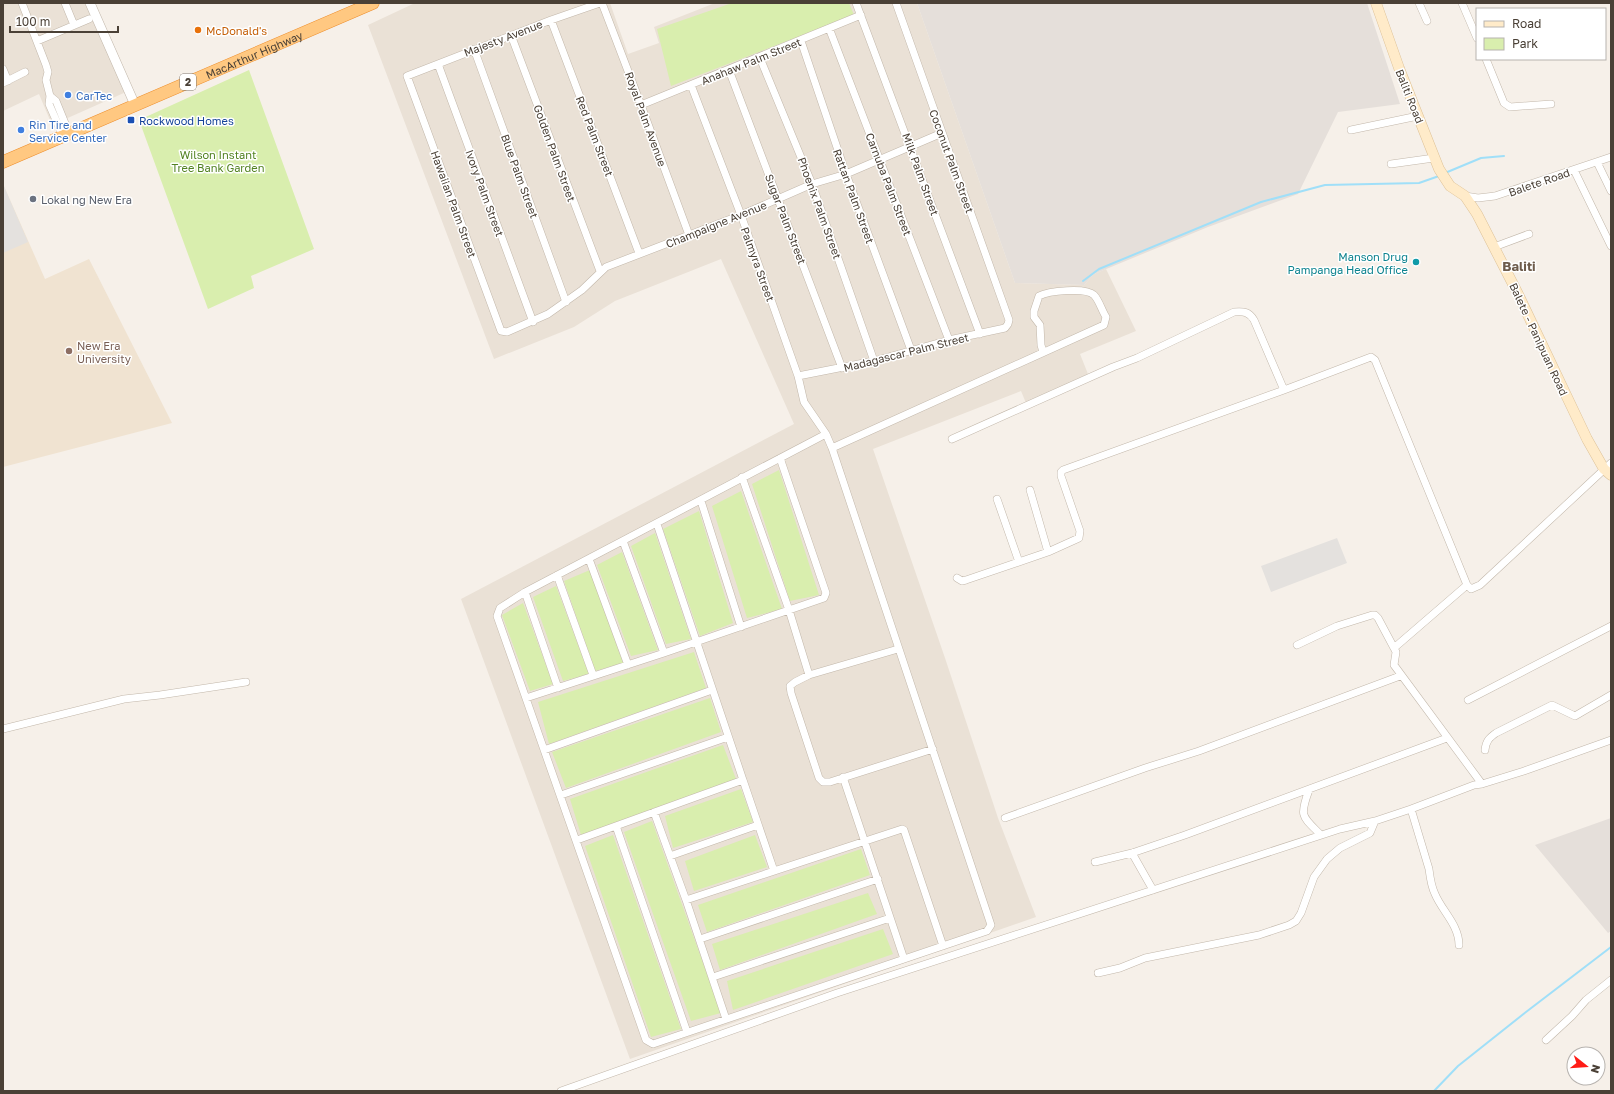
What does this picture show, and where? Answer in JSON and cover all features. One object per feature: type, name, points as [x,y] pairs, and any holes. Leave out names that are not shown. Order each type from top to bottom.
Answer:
[{"type":"highway","name":"MacArthur Highway","points":[[3,162],[372,3]]},
{"type":"main road","name":"Baliti Road","points":[[1376,3],[1399,68],[1434,158],[1448,183]]},
{"type":"main road","name":"Balete - Panipuan Road","points":[[1448,183],[1466,196],[1494,247],[1587,439],[1609,469]]},
{"type":"street","points":[[22,3],[48,72],[46,80],[50,96],[49,104],[54,106],[66,134]]},
{"type":"street","points":[[65,3],[74,25]]},
{"type":"street","points":[[90,3],[135,105]]},
{"type":"street","name":"Majesty Avenue","points":[[407,76],[511,35],[601,3]]},
{"type":"street","name":"Royal Palm Avenue","points":[[601,3],[641,105],[689,235]]},
{"type":"street","points":[[856,3],[861,15]]},
{"type":"street","name":"Coconut Palm Street","points":[[896,3],[1009,320]]},
{"type":"street","points":[[1419,3],[1427,21]]},
{"type":"street","points":[[1462,3],[1476,36]]},
{"type":"street","name":"Anahaw Palm Street","points":[[641,105],[760,58],[861,15]]},
{"type":"street","name":"Milk Palm Street","points":[[861,15],[980,334]]},
{"type":"street","points":[[37,41],[89,19]]},
{"type":"street","name":"Red Palm Street","points":[[551,20],[639,253]]},
{"type":"street","name":"Carnuba Palm Street","points":[[829,28],[949,340]]},
{"type":"street","name":"Golden Palm Street","points":[[511,35],[600,271]]},
{"type":"street","name":"Rattan Palm Street","points":[[801,41],[846,174],[911,350]]},
{"type":"street","name":"Blue Palm Street","points":[[474,49],[566,302]]},
{"type":"street","name":"Phoenix Palm Street","points":[[760,58],[812,184],[874,361]]},
{"type":"street","points":[[1486,60],[1504,103],[1507,106],[1551,104]]},
{"type":"street","name":"Ivory Palm Street","points":[[438,64],[533,322]]},
{"type":"street","points":[[3,69],[5,82],[25,72]]},
{"type":"street","name":"Sugar Palm Street","points":[[729,70],[842,368]]},
{"type":"street","name":"Hawaiian Palm Street","points":[[407,76],[501,331]]},
{"type":"street","name":"Palmyra Street","points":[[691,85],[741,215],[798,376],[804,402],[826,434],[832,448],[991,925],[987,931],[943,946]]},
{"type":"street","points":[[1351,130],[1418,116]]},
{"type":"street","name":"Champaigne Avenue","points":[[501,331],[507,332],[533,322],[548,314],[582,290],[600,271],[606,267],[639,253],[741,215],[812,184],[846,174],[942,133]]},
{"type":"street","name":"Balete Road","points":[[1466,196],[1478,198],[1495,196],[1611,157]]},
{"type":"street","points":[[1391,164],[1434,158]]},
{"type":"street","points":[[1597,162],[1611,190]]},
{"type":"street","points":[[1574,170],[1611,246]]},
{"type":"street","points":[[1494,247],[1529,234]]},
{"type":"street","points":[[832,448],[1104,325],[1106,317],[1094,295],[1086,292],[1071,290],[1039,296],[1034,311],[1034,317],[1040,325],[1041,345],[1043,352]]},
{"type":"street","points":[[952,439],[1113,367],[1137,358],[1234,312],[1247,312],[1254,320],[1284,390]]},
{"type":"street","name":"Madagascar Palm Street","points":[[798,376],[874,361],[949,340],[1005,328],[1009,320]]},
{"type":"street","points":[[957,578],[962,581],[972,579],[1048,552],[1079,538],[1080,534],[1061,476],[1061,472],[1063,470],[1371,357],[1374,358],[1467,585],[1471,589],[1480,585],[1609,469]]},
{"type":"street","points":[[686,900],[899,829],[904,830],[943,946],[653,1044],[646,1040],[577,840],[497,616],[500,608],[525,592],[701,501],[826,434]]},
{"type":"street","points":[[526,698],[664,653],[824,598],[826,593],[780,458]]},
{"type":"street","points":[[742,478],[789,610],[809,675]]},
{"type":"street","points":[[1030,490],[1048,552]]},
{"type":"street","points":[[998,499],[1019,562]]},
{"type":"street","points":[[701,501],[741,626]]},
{"type":"street","points":[[657,524],[774,871]]},
{"type":"street","points":[[623,541],[664,653]]},
{"type":"street","points":[[590,559],[628,665]]},
{"type":"street","points":[[557,575],[593,676]]},
{"type":"street","points":[[1394,648],[1467,585]]},
{"type":"street","points":[[525,592],[558,688]]},
{"type":"street","points":[[1297,645],[1337,626],[1375,615],[1396,652],[1394,665],[1400,676],[1482,784]]},
{"type":"street","points":[[1468,700],[1611,626]]},
{"type":"street","points":[[898,649],[809,675],[790,686],[819,778],[823,782],[830,782],[933,749]]},
{"type":"street","points":[[1005,818],[1138,770],[1199,751],[1400,676]]},
{"type":"street","points":[[3,729],[124,699],[246,682]]},
{"type":"street","points":[[544,750],[712,690]]},
{"type":"street","points":[[1485,750],[1486,743],[1496,733],[1552,705],[1575,716],[1611,695]]},
{"type":"street","points":[[561,795],[728,737]]},
{"type":"street","points":[[1095,862],[1132,853],[1309,790],[1447,738]]},
{"type":"street","points":[[561,1091],[837,993],[1321,835],[1374,821],[1411,809],[1474,785],[1524,771],[1611,740]]},
{"type":"street","points":[[843,777],[904,960]]},
{"type":"street","points":[[577,840],[743,780]]},
{"type":"street","points":[[1309,790],[1303,807],[1304,817],[1321,835]]},
{"type":"street","points":[[1411,809],[1412,819],[1429,869],[1434,894],[1455,928],[1460,945]]},
{"type":"street","points":[[654,812],[700,939],[726,1019]]},
{"type":"street","points":[[1098,973],[1120,968],[1145,958],[1259,935],[1289,925],[1296,921],[1301,913],[1314,877],[1319,868],[1340,848],[1370,833],[1374,821]]},
{"type":"street","points":[[670,856],[758,825]]},
{"type":"street","points":[[616,826],[687,1032]]},
{"type":"street","points":[[1132,853],[1153,890]]},
{"type":"street","points":[[700,939],[878,879]]},
{"type":"street","points":[[713,977],[890,918]]},
{"type":"street","points":[[1546,1040],[1572,1016],[1586,1000],[1611,980]]},
{"type":"shaded area","name":"Rockwood Homes","points":[[3,3],[87,3],[126,92],[52,125],[39,94],[3,111]]},
{"type":"shaded area","points":[[415,3],[610,3],[628,54],[659,43],[654,27],[715,3],[917,3],[1015,283],[1084,285],[1094,274],[1106,269],[1136,331],[1080,354],[1088,374],[1026,403],[1021,391],[873,449],[998,818],[1036,917],[630,1059],[461,599],[794,424],[721,259],[615,301],[574,327],[494,359],[368,25]]},
{"type":"shaded area","points":[[917,3],[1367,3],[1400,104],[1338,112],[1298,194],[1208,227],[1094,274],[1084,285],[1015,283]]},
{"type":"shaded area","name":"New Era University","points":[[3,184],[45,279],[89,259],[172,423],[3,467]]},
{"type":"shaded area","points":[[3,184],[28,242],[3,253]]},
{"type":"shaded area","points":[[1337,538],[1347,563],[1271,592],[1261,566]]},
{"type":"shaded area","points":[[1611,818],[1611,931],[1608,933],[1535,845]]},
{"type":"green space","points":[[732,3],[849,3],[854,15],[671,86],[657,29]]},
{"type":"green space","name":"Wilson Instant Tree Bank Garden","points":[[249,70],[314,249],[251,276],[254,288],[208,309],[139,120]]},
{"type":"green space","points":[[779,470],[819,595],[790,601],[752,484]]},
{"type":"green space","points":[[741,491],[782,609],[747,618],[712,506]]},
{"type":"green space","points":[[699,511],[733,623],[700,636],[663,529]]},
{"type":"green space","points":[[655,533],[691,639],[666,644],[631,546]]},
{"type":"green space","points":[[622,552],[658,650],[631,656],[597,565]]},
{"type":"green space","points":[[590,570],[623,663],[595,671],[564,581]]},
{"type":"green space","points":[[556,586],[589,674],[563,681],[533,597]]},
{"type":"green space","points":[[523,603],[553,684],[530,691],[502,615]]},
{"type":"green space","points":[[694,652],[706,688],[549,744],[538,702]]},
{"type":"green space","points":[[710,698],[721,732],[566,788],[552,752]]},
{"type":"green space","points":[[723,745],[736,779],[581,835],[570,799]]},
{"type":"green space","points":[[741,789],[753,822],[673,848],[665,816]]},
{"type":"green space","points":[[652,821],[721,1013],[691,1021],[624,832]]},
{"type":"green space","points":[[613,835],[681,1029],[651,1037],[585,846]]},
{"type":"green space","points":[[755,835],[767,867],[694,891],[685,861]]},
{"type":"green space","points":[[861,849],[870,875],[707,932],[698,905]]},
{"type":"green space","points":[[868,893],[877,914],[720,970],[712,944]]},
{"type":"green space","points":[[883,929],[893,954],[733,1010],[727,981]]},
{"type":"waterway","points":[[1445,173],[1481,158],[1504,156]]},
{"type":"waterway","points":[[1083,281],[1099,269],[1261,202],[1325,185],[1419,183],[1439,176]]},
{"type":"waterway","points":[[1434,1091],[1458,1066],[1611,947]]},
{"type":"place","name":"McDonald's","points":[[198,30]]},
{"type":"place","name":"CarTec","points":[[68,95]]},
{"type":"place","name":"Rockwood Homes","points":[[131,120]]},
{"type":"place","name":"Rin Tire and Service Center","points":[[21,130]]},
{"type":"place","name":"Lokal ng New Era","points":[[33,199]]},
{"type":"place","name":"Manson Drug Pampanga Head Office","points":[[1416,262]]},
{"type":"place","name":"New Era University","points":[[69,351]]},
{"type":"district","name":"Baliti","points":[[1519,266]]}]
